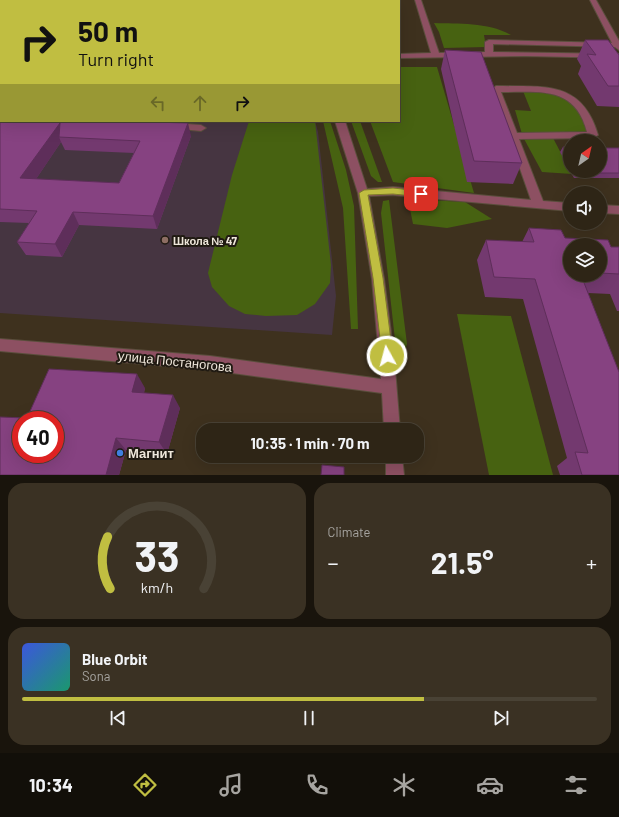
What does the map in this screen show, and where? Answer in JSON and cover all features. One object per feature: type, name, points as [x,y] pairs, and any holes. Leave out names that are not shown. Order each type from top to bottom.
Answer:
[{"type":"street","points":[[418,0],[435,54]]},
{"type":"street","points":[[593,0],[618,46]]},
{"type":"street","points":[[489,54],[489,42],[618,46]]},
{"type":"street","points":[[400,56],[489,54],[619,56]]},
{"type":"street","points":[[514,136],[572,137],[593,135],[592,124],[579,102],[563,93],[536,90],[496,89],[539,205]]},
{"type":"street","points":[[340,122],[364,193],[378,278],[390,387],[392,423]]},
{"type":"street","points":[[162,126],[201,128]]},
{"type":"street","points":[[364,193],[393,191],[563,207]]},
{"type":"street","points":[[607,209],[619,210]]},
{"type":"street","name":"улица Постаногова","points":[[0,345],[210,363],[390,387]]},
{"type":"street","points":[[394,463],[395,475]]},
{"type":"shaded area","name":"Школа № 47","points":[[0,122],[315,122],[318,132],[336,296],[332,335],[0,313]]},
{"type":"green space","points":[[434,23],[483,26],[511,35],[484,35],[486,47],[444,48],[439,32]]},
{"type":"green space","points":[[400,67],[437,67],[474,193],[393,182],[370,122],[400,122]]},
{"type":"green space","points":[[523,91],[564,95],[581,115],[587,131],[576,134],[563,135],[522,134],[515,110],[531,111]]},
{"type":"green space","points":[[249,122],[315,122],[331,265],[330,283],[315,304],[297,315],[266,316],[245,314],[229,306],[212,287],[208,273],[232,175]]},
{"type":"green space","points":[[323,122],[330,122],[346,170],[354,206],[358,329],[351,329],[343,208]]},
{"type":"green space","points":[[351,122],[360,122],[382,182],[378,182],[371,176]]},
{"type":"green space","points":[[523,137],[553,138],[563,157],[563,173],[542,172]]},
{"type":"green space","points":[[408,199],[465,202],[492,219],[447,228],[413,224]]},
{"type":"green space","points":[[389,200],[407,344],[405,350],[396,349],[381,213],[383,201]]},
{"type":"green space","points":[[457,314],[511,316],[553,475],[489,475]]},
{"type":"building","points":[[585,40],[608,40],[619,55],[619,86],[608,86],[587,54],[596,55]]},
{"type":"building","points":[[445,50],[481,52],[522,163],[474,161]]},
{"type":"building","points":[[0,122],[188,123],[153,216],[73,212],[55,244],[17,242],[37,211],[0,209]],"holes":[[[60,123],[59,137],[140,141],[119,183],[20,178]]]},
{"type":"building","points":[[607,148],[619,148],[619,173],[607,173]]},
{"type":"building","points":[[529,228],[561,230],[565,238],[563,238],[563,282],[584,282],[619,372],[619,475],[582,475],[575,452],[588,453],[535,279],[494,277],[486,240],[534,242]]},
{"type":"building","points":[[607,240],[611,247],[619,247],[619,274],[607,273]]},
{"type":"building","points":[[49,369],[137,374],[132,392],[173,395],[159,442],[116,438],[106,475],[0,475],[0,417],[12,417],[12,463],[64,463],[64,411],[30,411]]},
{"type":"building","points":[[322,465],[344,467],[344,475],[321,475]]},
{"type":"place","name":"Школа № 47","points":[[165,240]]},
{"type":"place","name":"Магнит","points":[[120,453]]},
{"type":"route","points":[[387,356],[378,278],[364,193],[393,191],[421,194]]}]
